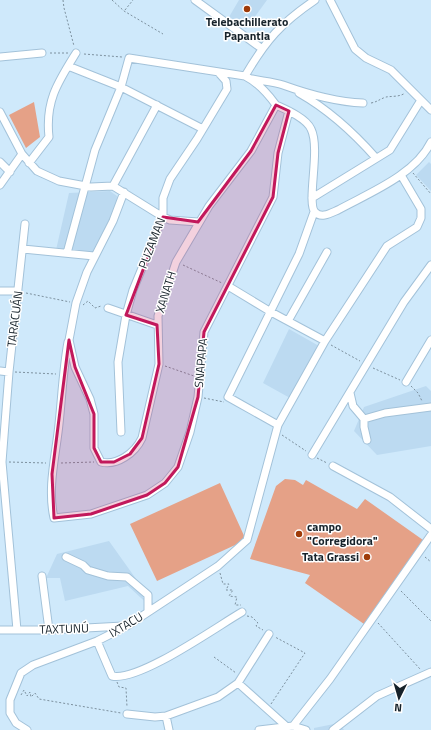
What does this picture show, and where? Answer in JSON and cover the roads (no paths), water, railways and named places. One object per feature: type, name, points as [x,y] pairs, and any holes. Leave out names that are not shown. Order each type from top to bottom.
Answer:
[{"type":"street","points":[[195,0],[261,48]]},
{"type":"street","points":[[248,77],[261,48],[289,18],[315,0]]},
{"type":"street","points":[[330,0],[355,49],[366,58],[391,70],[431,110]]},
{"type":"street","points":[[0,57],[42,53]]},
{"type":"street","points":[[29,163],[49,137],[47,122],[50,105],[60,77],[76,53]]},
{"type":"street","points":[[67,253],[95,150],[122,87],[129,58],[248,77],[283,85],[333,116],[357,136],[376,158]]},
{"type":"street","points":[[68,66],[122,87],[203,129]]},
{"type":"street","name":"PUZAMAN","points":[[121,432],[118,362],[126,315],[133,290],[163,217],[163,198],[170,179],[227,89],[226,81],[218,72]]},
{"type":"street","points":[[248,77],[270,97],[276,105],[289,111],[311,127],[314,136],[316,153],[312,198],[314,212],[299,254],[228,397],[277,428]]},
{"type":"street","points":[[291,89],[344,103],[363,103]]},
{"type":"street","points":[[312,198],[390,150],[421,100]]},
{"type":"street","points":[[113,186],[157,105]]},
{"type":"street","name":"XANATH","points":[[124,192],[113,221],[94,256],[77,301],[69,340],[75,367],[90,399],[94,414],[94,448],[101,462],[114,462],[130,454],[138,446],[152,398],[159,364],[157,325],[166,290],[176,262],[198,222],[251,151],[276,105]]},
{"type":"street","name":"SNAPAPA","points":[[69,340],[62,374],[59,423],[52,474],[51,506],[54,518],[91,514],[147,495],[165,483],[178,467],[190,432],[198,397],[204,332],[273,197],[278,153],[289,111]]},
{"type":"street","points":[[0,112],[22,154],[29,163],[49,178],[84,186],[113,186],[170,220],[198,222]]},
{"type":"street","points":[[314,212],[320,215],[328,215],[401,175],[409,169],[431,142]]},
{"type":"street","points":[[0,185],[22,154]]},
{"type":"street","points":[[0,162],[10,172]]},
{"type":"street","name":"IXTACU","points":[[27,730],[16,723],[10,713],[10,700],[21,673],[33,664],[97,641],[127,626],[218,566],[247,540],[277,428],[325,342],[387,246],[417,227],[421,218],[421,209],[401,175]]},
{"type":"street","name":"TARACUÁN","points":[[17,630],[1,465],[9,372],[25,224]]},
{"type":"street","points":[[23,249],[94,256]]},
{"type":"street","points":[[288,321],[327,252]]},
{"type":"street","points":[[312,455],[404,302],[431,265]]},
{"type":"street","points":[[228,286],[325,342]]},
{"type":"street","points":[[0,291],[18,291]]},
{"type":"street","points":[[108,308],[157,325]]},
{"type":"street","points":[[406,382],[431,340]]},
{"type":"street","points":[[0,371],[9,372]]},
{"type":"street","points":[[350,393],[353,406],[364,419],[367,440]]},
{"type":"street","points":[[364,419],[385,413],[429,408]]},
{"type":"street","points":[[332,466],[390,497],[431,528]]},
{"type":"street","points":[[289,726],[323,689],[372,616],[431,535]]},
{"type":"street","points":[[66,557],[83,565],[88,570],[108,576],[127,577],[148,595],[148,611]]},
{"type":"street","points":[[42,576],[49,630]]},
{"type":"street","points":[[97,641],[112,676],[126,676],[161,661],[242,612]]},
{"type":"street","name":"TAXTUNÚ","points":[[0,630],[49,630],[127,626]]},
{"type":"street","points":[[127,714],[155,717],[166,716],[218,697],[239,680],[259,653],[269,634]]},
{"type":"street","points":[[336,729],[377,696],[428,674]]},
{"type":"street","points":[[239,680],[267,709],[289,726]]},
{"type":"street","points":[[166,716],[169,730]]},
{"type":"street","points":[[259,730],[289,726],[306,730]]},
{"type":"place","name":"Telebachillerato Papantla","points":[[247,9]]},
{"type":"place","name":"campo \"Corregidora\"","points":[[299,534]]},
{"type":"place","name":"Tata Grassi","points":[[367,557]]}]
